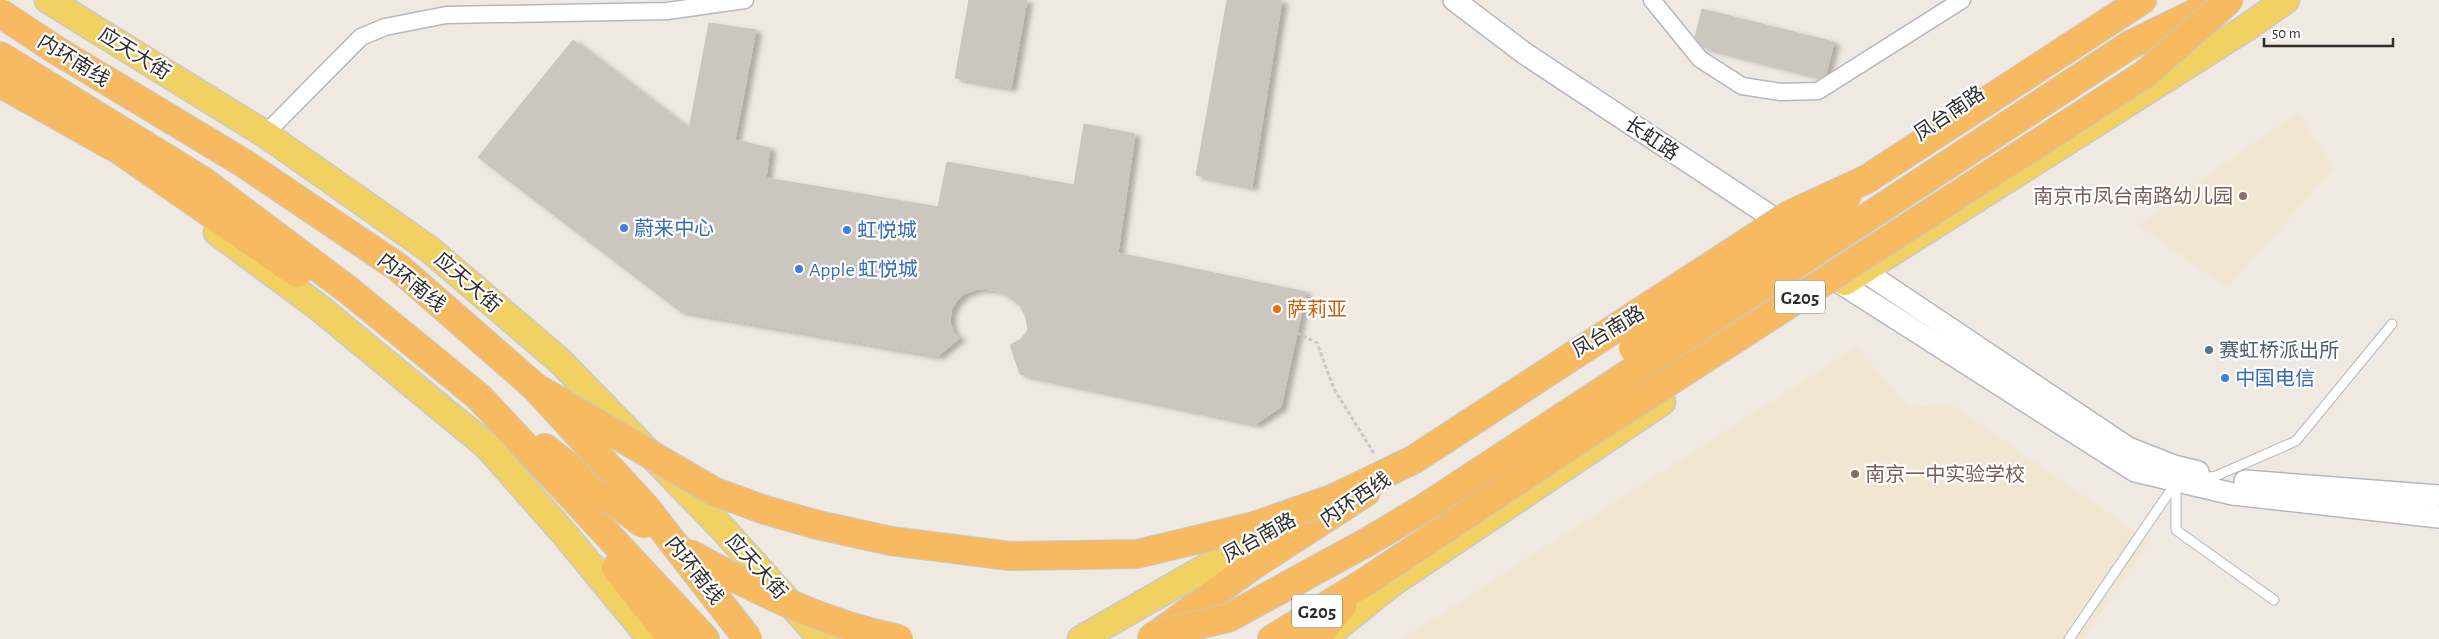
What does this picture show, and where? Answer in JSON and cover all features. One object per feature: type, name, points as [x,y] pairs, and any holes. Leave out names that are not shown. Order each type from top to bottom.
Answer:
[{"type":"highway","name":"凤台南路","points":[[1866,179],[2142,0]]},
{"type":"highway","points":[[1132,639],[1228,618],[1369,541],[1429,504],[2130,45],[2222,0]]},
{"type":"highway","name":"G205","points":[[1272,639],[1362,584],[1588,434],[2145,74],[2228,0]]},
{"type":"highway","name":"内环南线","points":[[0,13],[56,50],[245,164],[399,268],[535,387],[647,509],[748,639]]},
{"type":"highway","name":"内环南线","points":[[0,56],[203,181],[347,289],[479,397],[705,639]]},
{"type":"highway","points":[[0,63],[112,146],[315,286],[478,418],[567,507],[672,639]]},
{"type":"highway","points":[[0,84],[112,146]]},
{"type":"highway","points":[[535,387],[712,491],[765,510],[818,525],[891,541],[1010,556],[1137,554],[1196,542],[1254,526],[1332,499],[1413,460],[1790,215],[1866,179]]},
{"type":"highway","points":[[1204,639],[1242,597],[1365,526],[1810,230],[1866,179]]},
{"type":"highway","points":[[479,397],[672,545],[795,608],[867,633],[899,639]]},
{"type":"highway","name":"内环西线","points":[[1150,639],[1255,564],[1413,460]]},
{"type":"highway","points":[[1314,639],[1362,584]]},
{"type":"main road","name":"应天大街","points":[[48,0],[265,134],[429,249],[560,361],[724,529],[813,629],[827,639]]},
{"type":"main road","name":"凤台南路","points":[[1081,639],[1382,466],[1784,225],[2121,0]]},
{"type":"main road","points":[[1322,639],[1391,584],[1842,284],[2246,28],[2286,0]]},
{"type":"main road","points":[[0,84],[165,192],[317,306],[487,446],[567,537],[651,639]]},
{"type":"street","points":[[265,134],[360,37],[385,26],[446,15],[667,11],[745,0]]},
{"type":"street","name":"长虹路","points":[[1454,0],[1524,54],[1784,225],[1842,284],[2135,471],[2233,494],[2439,517]]},
{"type":"street","points":[[1652,0],[1700,59],[1742,86],[1781,92],[1818,91],[1962,0]]},
{"type":"street","points":[[2228,0],[2246,28]]},
{"type":"street","points":[[1864,271],[2128,448],[2174,466],[2231,480],[2439,496]]},
{"type":"lane","points":[[2069,639],[2176,481],[2216,476],[2296,441],[2392,324]]},
{"type":"lane","points":[[2176,481],[2176,530],[2274,600]]},
{"type":"path","points":[[1297,333],[1317,343],[1334,388],[1382,466]]},
{"type":"shaded area","name":"南京市凤台南路幼儿园","points":[[2298,112],[2334,168],[2227,288],[2138,225]]},
{"type":"shaded area","name":"南京一中实验学校","points":[[1856,347],[1910,407],[1951,404],[2149,541],[2083,639],[1402,639]]},
{"type":"building","points":[[969,0],[1027,0],[1011,88],[955,78]]},
{"type":"building","points":[[1227,0],[1282,0],[1252,187],[1196,175]]},
{"type":"building","points":[[1702,9],[1834,42],[1826,74],[1821,77],[1703,47],[1695,37]]},
{"type":"building","name":"虹悦城","points":[[709,23],[756,30],[735,140],[770,148],[766,178],[938,207],[947,162],[1074,185],[1084,124],[1135,134],[1118,253],[1306,292],[1281,407],[1256,424],[1020,374],[1010,345],[1020,340],[1028,330],[1026,318],[1021,307],[1010,297],[996,290],[978,289],[964,294],[956,302],[951,311],[950,323],[954,333],[960,338],[938,356],[680,311],[478,157],[573,40],[689,129]]},
{"type":"place","name":"南京市凤台南路幼儿园","points":[[2243,196]]},
{"type":"place","name":"蔚来中心","points":[[624,228]]},
{"type":"place","name":"虹悦城","points":[[847,230]]},
{"type":"place","name":"Apple 虹悦城","points":[[799,269]]},
{"type":"place","name":"萨莉亚","points":[[1277,309]]},
{"type":"place","name":"赛虹桥派出所","points":[[2209,350]]},
{"type":"place","name":"中国电信","points":[[2225,378]]},
{"type":"place","name":"南京一中实验学校","points":[[1855,474]]}]
